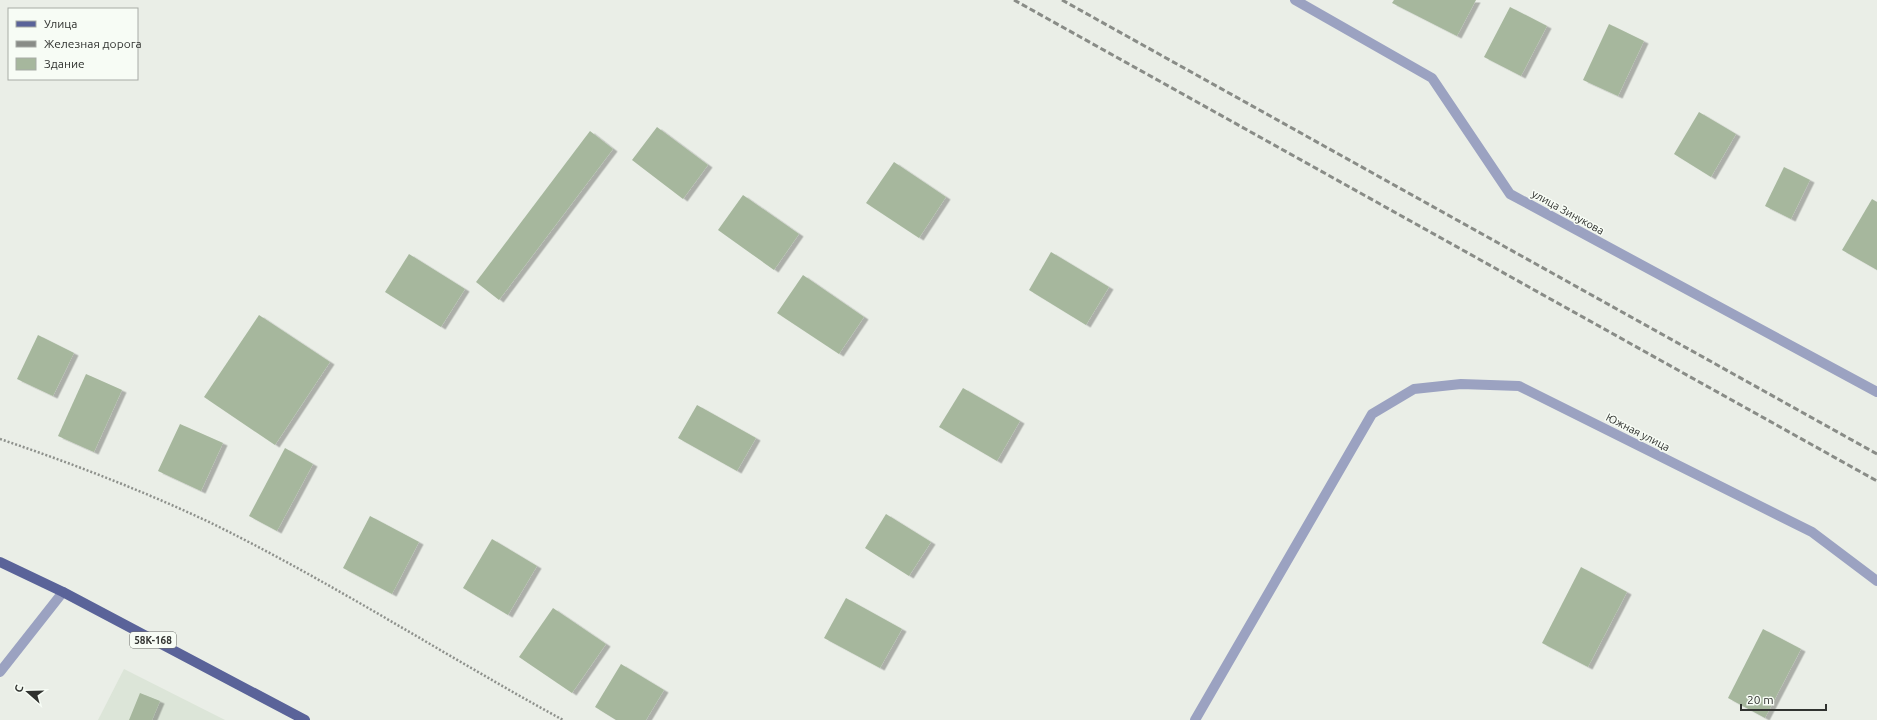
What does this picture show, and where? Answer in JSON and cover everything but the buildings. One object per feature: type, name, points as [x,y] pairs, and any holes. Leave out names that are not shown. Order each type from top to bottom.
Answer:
[{"type":"main road","name":"58К-168","points":[[0,562],[63,592],[304,720]]},
{"type":"street","name":"улица Зинукова","points":[[1295,0],[1432,78],[1510,194],[1877,392]]},
{"type":"street","name":"Южная улица","points":[[1195,720],[1372,414],[1414,389],[1461,384],[1519,386],[1812,532],[1877,581]]},
{"type":"street","points":[[0,672],[63,592]]},
{"type":"path","points":[[0,439],[81,466],[208,522],[298,569],[563,720]]},
{"type":"shaded area","points":[[124,669],[225,720],[98,720]]},
{"type":"railway","points":[[1014,0],[1877,481]]},
{"type":"railway","points":[[1062,0],[1877,454]]}]
